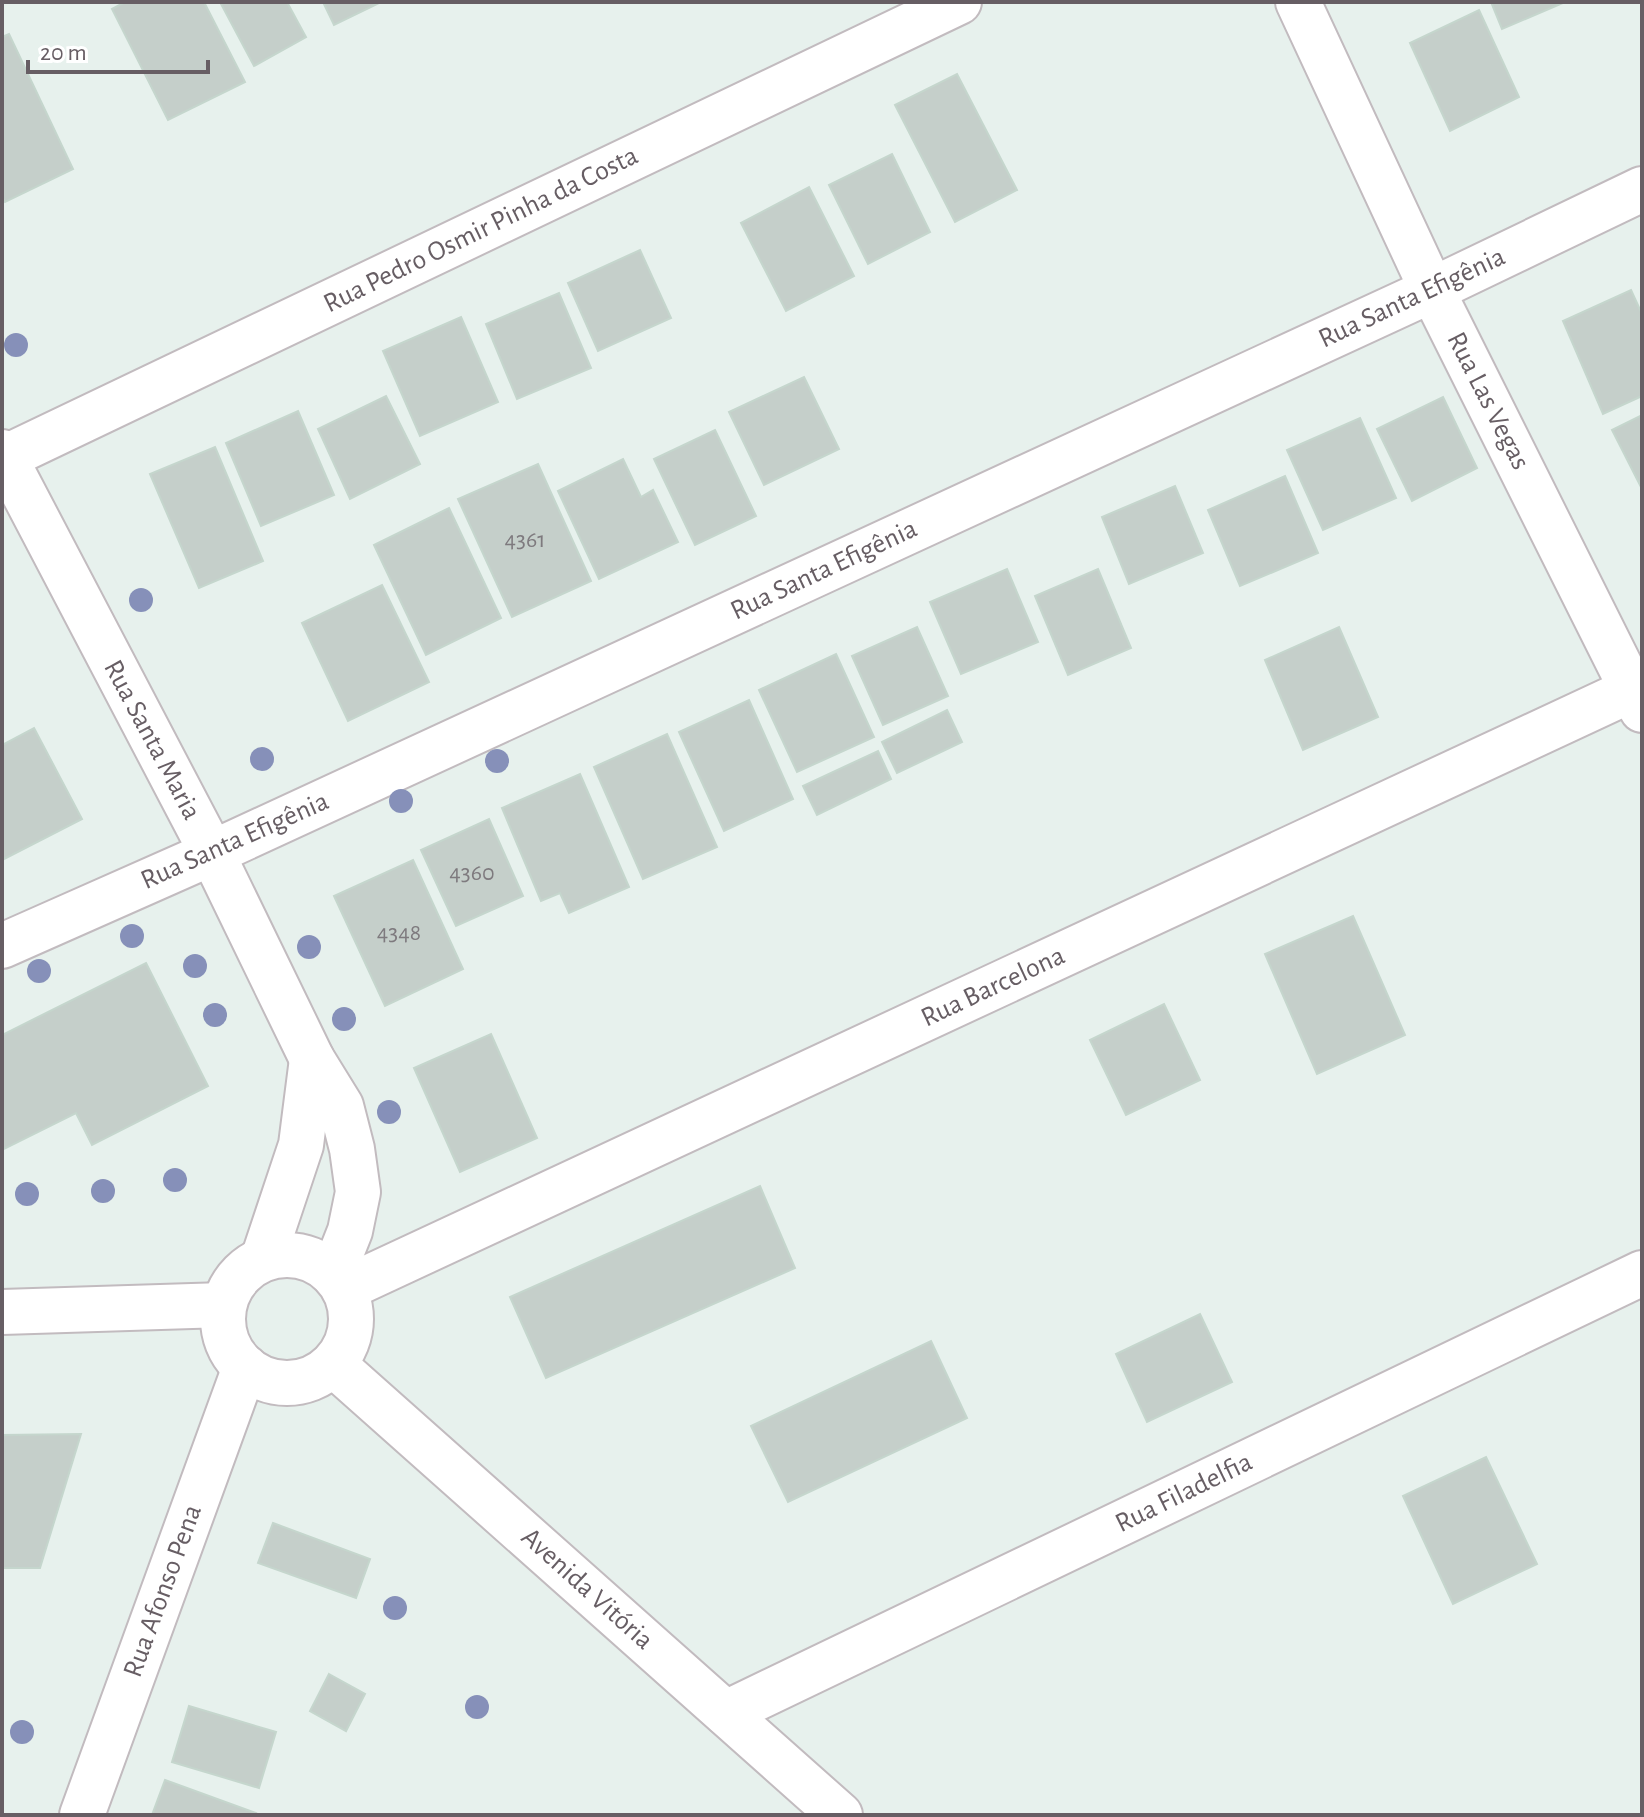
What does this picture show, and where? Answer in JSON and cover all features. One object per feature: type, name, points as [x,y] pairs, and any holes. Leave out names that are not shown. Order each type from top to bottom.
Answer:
[{"type":"street","name":"Rua Pedro Osmir Pinha da Costa","points":[[3,456],[959,2]]},
{"type":"street","name":"Rua Las Vegas","points":[[1298,2],[1432,290],[1639,695]]},
{"type":"street","name":"Rua Santa Efigênia","points":[[2,946],[212,853],[1432,290],[1642,189]]},
{"type":"street","name":"Rua Santa Maria","points":[[3,456],[212,853],[312,1059],[341,1106],[352,1149],[358,1192],[338,1282]]},
{"type":"street","name":"Rua Barcelona","points":[[338,1282],[1639,695]]},
{"type":"street","points":[[263,1259],[301,1145],[312,1059]]},
{"type":"street","points":[[282,1254],[300,1256],[318,1263],[338,1282],[351,1320],[342,1351],[333,1364],[317,1376],[299,1382],[280,1383],[260,1377],[245,1367],[226,1339],[223,1322],[224,1305],[232,1286],[245,1270],[263,1259],[282,1254]]},
{"type":"street","name":"Rua Filadelfia","points":[[726,1713],[1642,1273]]},
{"type":"street","points":[[2,1312],[224,1305]]},
{"type":"street","name":"Avenida Vitória","points":[[333,1364],[840,1815]]},
{"type":"street","name":"Rua Afonso Pena","points":[[82,1815],[245,1367]]},
{"type":"building","points":[[125,2],[204,2],[245,82],[168,120],[112,9]]},
{"type":"building","points":[[220,2],[287,2],[306,37],[254,66]]},
{"type":"building","points":[[323,2],[381,2],[334,25]]},
{"type":"building","points":[[1491,2],[1565,2],[1502,29]]},
{"type":"building","points":[[1479,10],[1519,97],[1450,131],[1410,43]]},
{"type":"building","points":[[9,34],[73,169],[5,202],[2,196],[2,37]]},
{"type":"building","points":[[957,74],[1017,190],[955,222],[895,105]]},
{"type":"building","points":[[892,154],[930,232],[868,264],[829,185]]},
{"type":"building","points":[[809,187],[854,276],[786,311],[741,223]]},
{"type":"building","points":[[640,250],[671,318],[598,351],[568,283]]},
{"type":"building","points":[[1631,290],[1642,314],[1642,396],[1603,414],[1563,321]]},
{"type":"building","points":[[559,293],[591,368],[517,399],[486,324]]},
{"type":"building","points":[[461,317],[498,402],[420,436],[383,351]]},
{"type":"building","points":[[804,377],[839,449],[764,485],[729,412]]},
{"type":"building","points":[[386,396],[420,464],[350,499],[318,429]]},
{"type":"building","points":[[1443,397],[1477,468],[1412,501],[1377,429]]},
{"type":"building","points":[[298,411],[334,495],[261,526],[226,443]]},
{"type":"building","points":[[1642,415],[1642,489],[1612,430]]},
{"type":"building","points":[[1360,418],[1396,498],[1323,530],[1287,450]]},
{"type":"building","points":[[715,430],[756,516],[695,545],[654,459]]},
{"type":"building","points":[[215,447],[263,561],[199,588],[150,474]]},
{"type":"building","points":[[623,459],[641,497],[653,490],[678,542],[599,579],[558,491]]},
{"type":"building","points":[[538,464],[591,581],[512,617],[458,499]]},
{"type":"building","points":[[1285,476],[1318,553],[1240,586],[1208,510]]},
{"type":"building","points":[[1175,486],[1203,553],[1129,584],[1102,517]]},
{"type":"building","points":[[449,508],[501,618],[426,655],[374,545]]},
{"type":"building","points":[[1007,569],[1038,642],[961,674],[930,602]]},
{"type":"building","points":[[1098,569],[1131,648],[1068,675],[1035,596]]},
{"type":"building","points":[[382,585],[429,682],[348,721],[302,623]]},
{"type":"building","points":[[917,627],[948,696],[883,725],[852,656]]},
{"type":"building","points":[[1339,627],[1378,717],[1303,750],[1265,660]]},
{"type":"building","points":[[836,654],[874,737],[797,772],[759,690]]},
{"type":"building","points":[[749,700],[793,799],[724,831],[679,732]]},
{"type":"building","points":[[947,710],[962,742],[897,773],[882,742]]},
{"type":"building","points":[[34,728],[82,819],[2,860],[2,745]]},
{"type":"building","points":[[667,734],[717,847],[643,879],[594,767]]},
{"type":"building","points":[[878,751],[891,779],[817,815],[803,786]]},
{"type":"building","points":[[580,774],[629,887],[569,913],[560,893],[541,901],[502,808]]},
{"type":"building","points":[[489,819],[523,896],[456,926],[421,850]]},
{"type":"building","points":[[413,860],[463,969],[385,1006],[334,896]]},
{"type":"building","points":[[1353,916],[1405,1035],[1317,1074],[1265,954]]},
{"type":"building","points":[[146,963],[208,1086],[92,1145],[76,1113],[2,1150],[2,1035]]},
{"type":"building","points":[[1164,1004],[1200,1080],[1126,1115],[1090,1040]]},
{"type":"building","points":[[491,1034],[537,1138],[460,1172],[414,1068]]},
{"type":"building","points":[[760,1186],[795,1268],[546,1378],[510,1297]]},
{"type":"building","points":[[1200,1314],[1232,1382],[1147,1422],[1116,1354]]},
{"type":"building","points":[[931,1341],[967,1418],[788,1502],[751,1426]]},
{"type":"building","points":[[81,1434],[40,1568],[2,1568],[2,1435]]},
{"type":"building","points":[[1486,1457],[1537,1564],[1453,1604],[1403,1496]]},
{"type":"building","points":[[273,1523],[370,1559],[356,1598],[258,1563]]},
{"type":"building","points":[[329,1674],[365,1694],[346,1731],[310,1711]]},
{"type":"building","points":[[189,1706],[276,1732],[259,1788],[172,1762]]},
{"type":"building","points":[[165,1780],[256,1813],[152,1815]]}]
